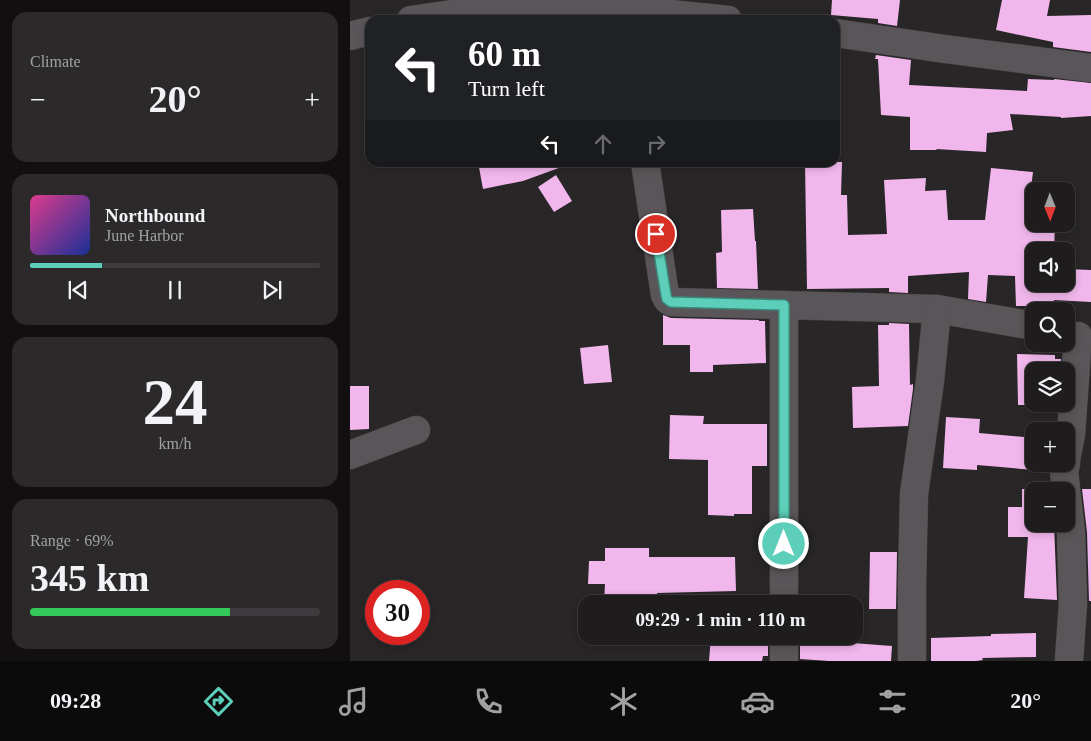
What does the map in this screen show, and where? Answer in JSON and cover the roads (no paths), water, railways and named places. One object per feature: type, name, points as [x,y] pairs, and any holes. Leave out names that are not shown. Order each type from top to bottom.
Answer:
[{"type":"street","points":[[446,15],[549,3],[604,6],[684,15]]},
{"type":"street","points":[[350,36],[365,32]]},
{"type":"street","points":[[840,34],[1091,68]]},
{"type":"street","points":[[645,167],[664,287],[667,299],[671,302],[937,309],[1025,324]]},
{"type":"street","points":[[784,305],[784,595]]},
{"type":"street","points":[[912,661],[914,494],[930,381],[937,309]]},
{"type":"street","points":[[1072,422],[1078,336]]},
{"type":"street","points":[[350,455],[416,430]]},
{"type":"street","points":[[1064,472],[1071,533],[1074,603],[1069,661]]},
{"type":"street","points":[[784,645],[784,661]]}]
